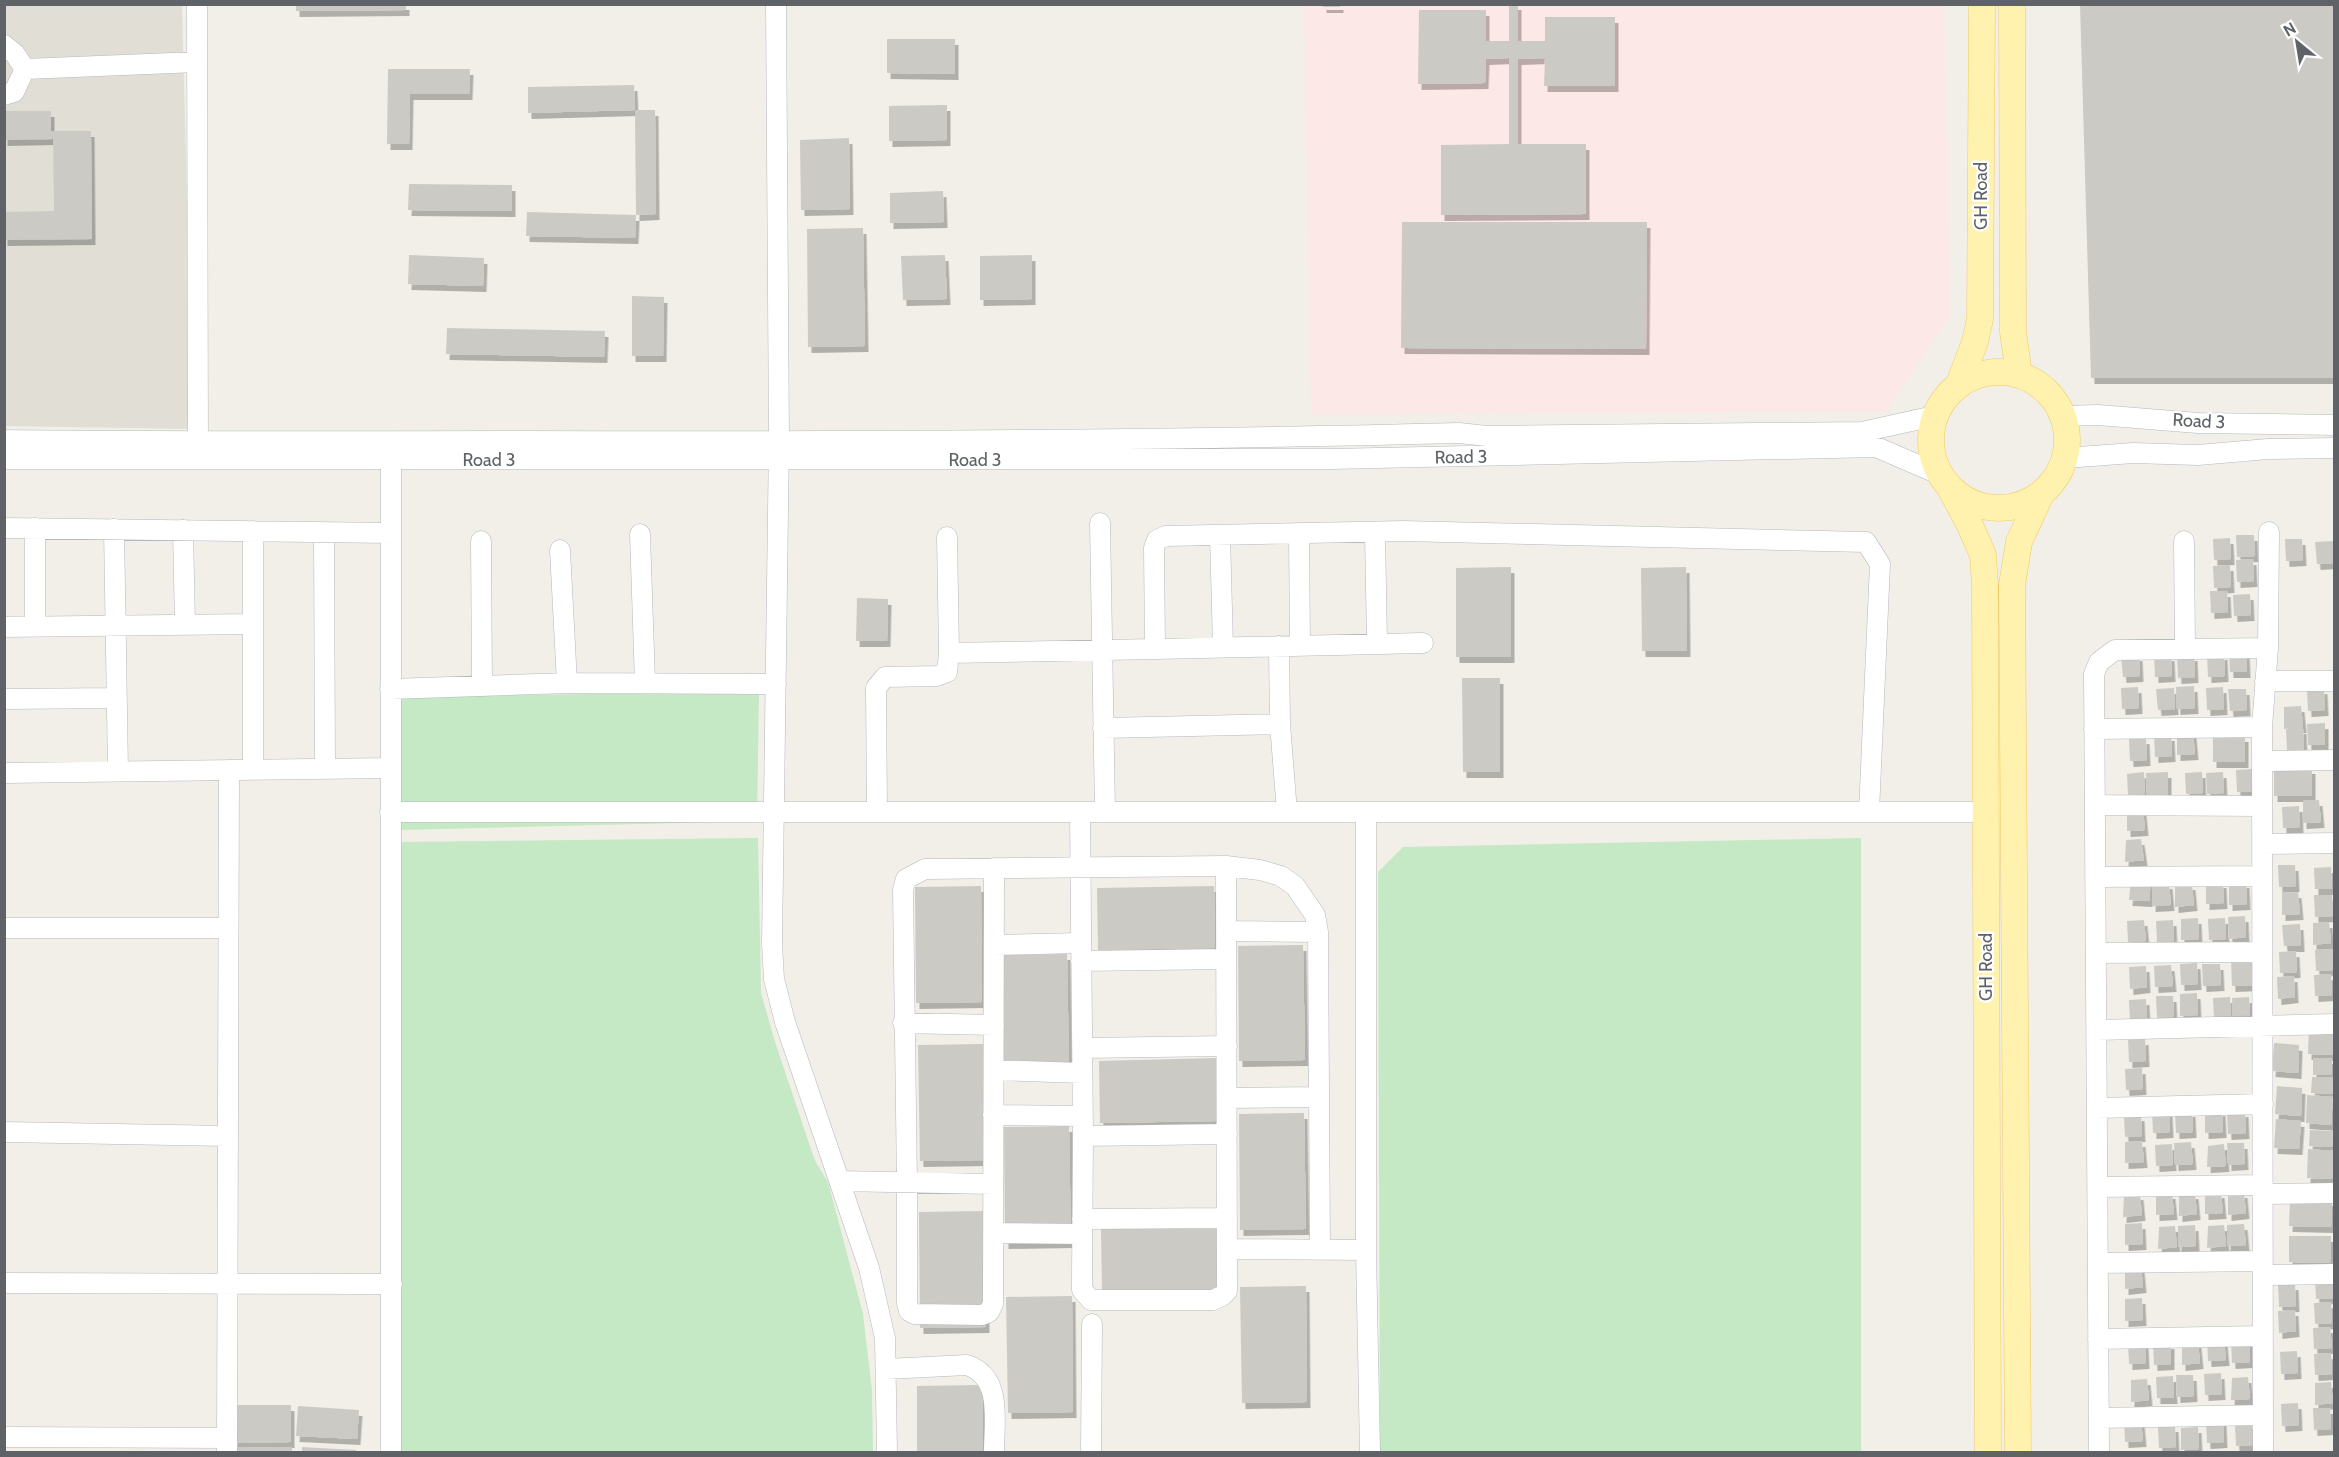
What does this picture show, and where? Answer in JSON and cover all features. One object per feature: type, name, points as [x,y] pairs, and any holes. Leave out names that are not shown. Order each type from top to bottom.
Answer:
[{"type":"main road","name":"GH Road","points":[[1959,384],[1975,342],[1980,319],[1982,4]]},
{"type":"main road","name":"GH Road","points":[[2012,4],[2013,332],[2019,374]]},
{"type":"main road","points":[[1998,371],[2019,374],[2039,384],[2053,397],[2064,416],[2068,437],[2065,458],[2056,478],[2041,494],[2024,504],[2005,508],[1986,507],[1967,501],[1945,482],[1932,456],[1930,435],[1934,416],[1944,398],[1959,384],[1978,374],[1998,371]]},
{"type":"main road","name":"GH Road","points":[[1945,482],[1969,523],[1983,555],[1985,586],[1988,1452]]},
{"type":"main road","name":"GH Road","points":[[2018,1452],[2012,585],[2019,542],[2041,494]]},
{"type":"street","points":[[197,4],[198,451]]},
{"type":"street","points":[[776,4],[779,451],[772,944],[774,979],[785,1022],[877,1298],[885,1338],[887,1452]]},
{"type":"street","points":[[4,45],[15,54],[25,69]]},
{"type":"street","points":[[25,69],[197,62]]},
{"type":"street","points":[[4,95],[14,92],[25,69]]},
{"type":"street","name":"Road 3","points":[[2064,416],[2098,415],[2198,423],[2334,425]]},
{"type":"street","name":"Road 3","points":[[779,451],[1459,433],[1499,435],[1862,432],[1934,416]]},
{"type":"street","name":"Road 3","points":[[4,440],[198,451]]},
{"type":"street","name":"Road 3","points":[[4,459],[198,451],[391,450],[779,451],[1432,458],[1876,447],[1945,482]]},
{"type":"street","name":"Road 3","points":[[2065,458],[2133,453],[2198,455],[2268,448],[2334,448]]},
{"type":"street","points":[[391,450],[391,1452]]},
{"type":"street","points":[[1100,523],[1105,812]]},
{"type":"street","points":[[4,528],[391,533]]},
{"type":"street","points":[[35,528],[35,626]]},
{"type":"street","points":[[114,529],[118,771]]},
{"type":"street","points":[[183,530],[185,625]]},
{"type":"street","points":[[253,531],[253,769]]},
{"type":"street","points":[[324,532],[326,769]]},
{"type":"street","points":[[1155,649],[1154,548],[1156,540],[1166,536],[1374,532],[1866,542],[1880,564],[1869,812]]},
{"type":"street","points":[[1374,532],[1377,644]]},
{"type":"street","points":[[2263,1452],[2262,727],[2268,648],[2269,532]]},
{"type":"street","points":[[1299,533],[1300,646]]},
{"type":"street","points":[[640,534],[645,683]]},
{"type":"street","points":[[1220,535],[1222,647]]},
{"type":"street","points":[[877,812],[876,688],[879,682],[885,677],[937,676],[947,672],[949,653],[947,537]]},
{"type":"street","points":[[481,541],[482,686]]},
{"type":"street","points":[[2184,541],[2185,650]]},
{"type":"street","points":[[560,550],[567,683]]},
{"type":"street","points":[[4,627],[253,624]]},
{"type":"street","points":[[949,653],[1423,643]]},
{"type":"street","points":[[1279,646],[1280,724],[1287,812]]},
{"type":"street","points":[[2099,1452],[2094,674],[2099,662],[2115,650],[2268,648]]},
{"type":"street","points":[[2265,681],[2334,681]]},
{"type":"street","points":[[390,689],[567,683],[776,684]]},
{"type":"street","points":[[4,699],[116,698]]},
{"type":"street","points":[[1103,728],[1280,724]]},
{"type":"street","points":[[2094,729],[2262,727]]},
{"type":"street","points":[[2262,760],[2334,760]]},
{"type":"street","points":[[4,773],[390,768]]},
{"type":"street","points":[[4,1437],[227,1445],[229,770]]},
{"type":"street","points":[[2095,805],[2262,806]]},
{"type":"street","points":[[390,812],[1986,812]]},
{"type":"street","points":[[1080,812],[1082,1290],[1091,1300],[1213,1300],[1227,1291],[1226,866]]},
{"type":"street","points":[[1366,812],[1366,1250],[1370,1452]]},
{"type":"street","points":[[2262,844],[2334,843]]},
{"type":"street","points":[[994,868],[993,1304],[989,1312],[982,1315],[914,1314],[909,1311],[907,1303],[903,1023],[903,890],[906,879],[925,869],[994,868],[1079,868],[1226,866],[1260,870],[1281,876],[1295,886],[1315,915],[1318,932],[1320,1250]]},
{"type":"street","points":[[2095,877],[2262,876]]},
{"type":"street","points":[[4,928],[228,928]]},
{"type":"street","points":[[1226,931],[1318,932]]},
{"type":"street","points":[[994,945],[1226,959]]},
{"type":"street","points":[[2096,953],[2262,952]]},
{"type":"street","points":[[903,1023],[993,1025]]},
{"type":"street","points":[[2097,1030],[2334,1024]]},
{"type":"street","points":[[1082,1048],[1227,1046]]},
{"type":"street","points":[[994,1070],[1082,1073]]},
{"type":"street","points":[[1227,1098],[1319,1098]]},
{"type":"street","points":[[2097,1108],[2263,1104]]},
{"type":"street","points":[[993,1115],[1083,1126],[1227,1134]]},
{"type":"street","points":[[4,1132],[228,1137]]},
{"type":"street","points":[[838,1181],[993,1184]]},
{"type":"street","points":[[2097,1187],[2334,1193]]},
{"type":"street","points":[[993,1233],[1227,1218]]},
{"type":"street","points":[[1228,1249],[1366,1250]]},
{"type":"street","points":[[2098,1263],[2263,1268],[2334,1274]]},
{"type":"street","points":[[4,1282],[392,1284]]},
{"type":"street","points":[[1091,1452],[1092,1324]]},
{"type":"street","points":[[2098,1339],[2263,1336]]},
{"type":"street","points":[[886,1369],[967,1365],[979,1369],[988,1379],[994,1395],[994,1452]]},
{"type":"street","points":[[2099,1418],[2263,1415]]},
{"type":"shaded area","points":[[5,5],[182,5],[193,429],[5,426]]},
{"type":"shaded area","points":[[1304,5],[1944,5],[1950,316],[1886,412],[1311,414]]},
{"type":"green space","points":[[759,691],[757,821],[401,830],[397,697]]},
{"type":"green space","points":[[758,838],[761,993],[815,1161],[828,1182],[863,1314],[872,1391],[873,1452],[398,1452],[397,842]]},
{"type":"green space","points":[[1861,838],[1861,1452],[1380,1452],[1378,872],[1403,847]]},
{"type":"building","points":[[296,4],[406,4],[406,10],[296,11]]},
{"type":"building","points":[[1323,4],[1340,4],[1340,7],[1323,7]]},
{"type":"building","points":[[1509,4],[1518,4],[1518,41],[1545,41],[1545,17],[1615,17],[1615,86],[1544,86],[1545,58],[1518,59],[1518,144],[1586,144],[1586,214],[1441,215],[1441,145],[1509,144],[1509,58],[1486,59],[1485,83],[1418,84],[1419,10],[1486,10],[1486,41],[1509,41]]},
{"type":"building","points":[[2080,4],[2334,4],[2334,378],[2091,378]]},
{"type":"building","points":[[887,39],[955,39],[955,74],[887,73]]},
{"type":"building","points":[[388,69],[470,69],[469,94],[410,94],[409,144],[387,144]]},
{"type":"building","points":[[634,85],[635,110],[528,113],[528,87]]},
{"type":"building","points":[[947,105],[947,140],[889,141],[889,106]]},
{"type":"building","points":[[635,110],[655,110],[656,214],[636,215]]},
{"type":"building","points":[[4,111],[51,111],[51,131],[91,131],[92,239],[4,240],[4,212],[54,211],[53,139],[4,140]]},
{"type":"building","points":[[849,138],[850,209],[801,210],[800,140]]},
{"type":"building","points":[[409,184],[512,185],[512,211],[408,210]]},
{"type":"building","points":[[943,191],[944,222],[890,223],[890,193]]},
{"type":"building","points":[[527,212],[636,215],[635,238],[526,236]]},
{"type":"building","points":[[1402,222],[1647,222],[1646,349],[1401,348]]},
{"type":"building","points":[[863,228],[865,346],[808,347],[807,229]]},
{"type":"building","points":[[409,255],[484,258],[483,286],[408,284]]},
{"type":"building","points":[[945,255],[947,299],[903,300],[901,256]]},
{"type":"building","points":[[1032,255],[1032,299],[980,300],[980,256]]},
{"type":"building","points":[[632,296],[664,297],[663,356],[632,356]]},
{"type":"building","points":[[447,328],[605,331],[604,357],[446,354]]},
{"type":"building","points":[[2236,535],[2254,535],[2255,556],[2237,557]]},
{"type":"building","points":[[2230,538],[2231,559],[2214,560],[2213,539]]},
{"type":"building","points":[[2285,539],[2302,539],[2303,560],[2286,561]]},
{"type":"building","points":[[2333,541],[2334,563],[2317,564],[2315,542]]},
{"type":"building","points":[[2253,559],[2254,581],[2237,582],[2236,560]]},
{"type":"building","points":[[2230,565],[2231,587],[2214,588],[2213,566]]},
{"type":"building","points":[[1511,567],[1511,657],[1456,657],[1456,568]]},
{"type":"building","points":[[1686,567],[1687,651],[1642,651],[1641,568]]},
{"type":"building","points":[[2210,591],[2227,591],[2228,612],[2211,613]]},
{"type":"building","points":[[2250,594],[2251,615],[2234,616],[2233,595]]},
{"type":"building","points":[[857,598],[888,599],[887,641],[856,641]]},
{"type":"building","points":[[2246,650],[2247,672],[2230,672],[2229,651]]},
{"type":"building","points":[[2224,654],[2225,676],[2208,677],[2207,655]]},
{"type":"building","points":[[2121,655],[2139,655],[2140,676],[2123,677]]},
{"type":"building","points":[[2154,655],[2171,655],[2172,676],[2155,677]]},
{"type":"building","points":[[2194,655],[2195,677],[2178,678],[2177,656]]},
{"type":"building","points":[[1462,678],[1500,678],[1500,772],[1463,772]]},
{"type":"building","points":[[2194,686],[2195,708],[2177,709],[2176,687]]},
{"type":"building","points":[[2138,687],[2139,708],[2122,709],[2121,688]]},
{"type":"building","points":[[2223,687],[2224,709],[2207,710],[2206,688]]},
{"type":"building","points":[[2174,688],[2175,709],[2158,710],[2156,689]]},
{"type":"building","points":[[2324,688],[2325,710],[2308,711],[2307,690]]},
{"type":"building","points":[[2228,689],[2246,689],[2247,710],[2230,711]]},
{"type":"building","points":[[2301,706],[2303,727],[2284,729],[2284,707]]},
{"type":"building","points":[[2325,723],[2325,745],[2308,745],[2307,724]]},
{"type":"building","points":[[2303,728],[2304,750],[2287,751],[2286,729]]},
{"type":"building","points":[[2193,732],[2195,754],[2177,755],[2177,734]]},
{"type":"building","points":[[2154,735],[2171,735],[2172,756],[2155,757]]},
{"type":"building","points":[[2213,736],[2245,736],[2245,762],[2213,762]]},
{"type":"building","points":[[2146,738],[2147,760],[2130,761],[2129,739]]},
{"type":"building","points":[[2312,768],[2312,796],[2274,796],[2274,769]]},
{"type":"building","points":[[2253,769],[2254,791],[2237,792],[2236,770]]},
{"type":"building","points":[[2144,772],[2145,794],[2128,795],[2127,774]]},
{"type":"building","points":[[2168,772],[2168,798],[2147,798],[2146,773]]},
{"type":"building","points":[[2202,772],[2203,793],[2186,794],[2185,773]]},
{"type":"building","points":[[2223,772],[2224,793],[2207,794],[2206,773]]},
{"type":"building","points":[[2319,800],[2321,822],[2303,823],[2303,801]]},
{"type":"building","points":[[2299,806],[2300,827],[2283,828],[2282,807]]},
{"type":"building","points":[[2127,809],[2143,809],[2145,830],[2127,831]]},
{"type":"building","points":[[2141,839],[2144,860],[2125,862],[2126,840]]},
{"type":"building","points":[[2278,865],[2295,865],[2296,886],[2279,887]]},
{"type":"building","points":[[2331,867],[2332,889],[2315,889],[2314,868]]},
{"type":"building","points":[[2131,878],[2151,880],[2149,901],[2129,900]]},
{"type":"building","points":[[2223,882],[2224,903],[2206,904],[2206,883]]},
{"type":"building","points":[[2246,882],[2247,904],[2229,905],[2229,883]]},
{"type":"building","points":[[2169,883],[2171,905],[2152,906],[2153,884]]},
{"type":"building","points":[[2192,884],[2194,905],[2175,907],[2175,885]]},
{"type":"building","points":[[981,886],[982,1002],[916,1003],[915,887]]},
{"type":"building","points":[[1214,886],[1215,948],[1098,950],[1097,888]]},
{"type":"building","points":[[2298,892],[2300,914],[2282,915],[2282,893]]},
{"type":"building","points":[[2314,895],[2332,895],[2333,916],[2315,917]]},
{"type":"building","points":[[2245,916],[2246,937],[2229,939],[2228,917]]},
{"type":"building","points":[[2198,918],[2199,939],[2181,940],[2181,919]]},
{"type":"building","points":[[2225,918],[2226,939],[2209,940],[2208,919]]},
{"type":"building","points":[[2144,920],[2146,941],[2128,942],[2127,921]]},
{"type":"building","points":[[2173,920],[2174,941],[2157,942],[2156,921]]},
{"type":"building","points":[[2329,922],[2331,943],[2313,945],[2313,923]]},
{"type":"building","points":[[2300,924],[2301,946],[2284,946],[2282,925]]},
{"type":"building","points":[[1303,945],[1305,1060],[1239,1061],[1238,946]]},
{"type":"building","points":[[2333,949],[2333,970],[2316,971],[2315,950]]},
{"type":"building","points":[[2296,951],[2297,972],[2280,973],[2279,952]]},
{"type":"building","points":[[1067,954],[1069,1069],[1003,1071],[1002,955]]},
{"type":"building","points":[[2256,957],[2257,985],[2232,986],[2231,958]]},
{"type":"building","points":[[2197,963],[2198,984],[2181,985],[2180,964]]},
{"type":"building","points":[[2202,964],[2220,964],[2221,985],[2203,986]]},
{"type":"building","points":[[2171,965],[2173,986],[2155,987],[2154,966]]},
{"type":"building","points":[[2146,966],[2147,987],[2130,989],[2129,967]]},
{"type":"building","points":[[2331,974],[2332,995],[2315,996],[2314,975]]},
{"type":"building","points":[[2294,976],[2295,997],[2278,999],[2277,977]]},
{"type":"building","points":[[2197,993],[2198,1015],[2180,1016],[2180,994]]},
{"type":"building","points":[[2156,996],[2173,996],[2174,1017],[2157,1018]]},
{"type":"building","points":[[2230,997],[2231,1019],[2214,1020],[2213,998]]},
{"type":"building","points":[[2249,997],[2250,1018],[2233,1019],[2232,998]]},
{"type":"building","points":[[2146,999],[2147,1021],[2130,1021],[2129,1000]]},
{"type":"building","points":[[2309,1026],[2334,1028],[2333,1055],[2308,1054]]},
{"type":"building","points":[[2145,1039],[2146,1061],[2129,1062],[2128,1040]]},
{"type":"building","points":[[2274,1043],[2299,1045],[2298,1073],[2272,1071]]},
{"type":"building","points":[[984,1044],[985,1160],[920,1161],[918,1045]]},
{"type":"building","points":[[1217,1058],[1217,1121],[1100,1123],[1099,1061]]},
{"type":"building","points":[[2313,1058],[2332,1058],[2332,1074],[2313,1075]]},
{"type":"building","points":[[2142,1068],[2143,1089],[2126,1090],[2125,1069]]},
{"type":"building","points":[[2312,1077],[2334,1078],[2334,1094],[2311,1093]]},
{"type":"building","points":[[2277,1086],[2302,1088],[2301,1116],[2275,1114]]},
{"type":"building","points":[[2307,1095],[2333,1097],[2331,1125],[2306,1123]]},
{"type":"building","points":[[2222,1110],[2223,1132],[2205,1133],[2205,1112]]},
{"type":"building","points":[[2152,1111],[2169,1111],[2170,1132],[2153,1133]]},
{"type":"building","points":[[2192,1111],[2193,1132],[2176,1133],[2175,1112]]},
{"type":"building","points":[[2245,1111],[2246,1133],[2228,1134],[2227,1112]]},
{"type":"building","points":[[1304,1113],[1306,1229],[1240,1230],[1239,1114]]},
{"type":"building","points":[[2141,1115],[2142,1136],[2125,1137],[2124,1116]]},
{"type":"building","points":[[2276,1119],[2301,1121],[2299,1149],[2274,1148]]},
{"type":"building","points":[[1069,1126],[1071,1242],[1005,1243],[1004,1127]]},
{"type":"building","points":[[2310,1130],[2333,1131],[2332,1147],[2309,1146]]},
{"type":"building","points":[[2142,1141],[2144,1162],[2125,1163],[2125,1142]]},
{"type":"building","points":[[2191,1142],[2193,1164],[2175,1165],[2174,1143]]},
{"type":"building","points":[[2227,1143],[2244,1143],[2245,1164],[2228,1165]]},
{"type":"building","points":[[2172,1144],[2173,1165],[2156,1166],[2155,1145]]},
{"type":"building","points":[[2224,1144],[2226,1166],[2207,1167],[2208,1146]]},
{"type":"building","points":[[2308,1149],[2334,1151],[2332,1179],[2307,1178]]},
{"type":"building","points":[[2221,1192],[2223,1213],[2205,1214],[2205,1193]]},
{"type":"building","points":[[2244,1192],[2246,1213],[2228,1215],[2228,1193]]},
{"type":"building","points":[[2156,1193],[2172,1193],[2174,1214],[2156,1215]]},
{"type":"building","points":[[2195,1193],[2197,1214],[2179,1216],[2179,1194]]},
{"type":"building","points":[[2140,1194],[2142,1215],[2123,1217],[2124,1195]]},
{"type":"building","points":[[2290,1199],[2332,1200],[2331,1227],[2289,1226]]},
{"type":"building","points":[[985,1211],[986,1327],[920,1328],[919,1212]]},
{"type":"building","points":[[2142,1223],[2143,1244],[2125,1245],[2125,1224]]},
{"type":"building","points":[[2244,1224],[2246,1245],[2227,1246],[2227,1225]]},
{"type":"building","points":[[2195,1225],[2196,1246],[2178,1247],[2178,1226]]},
{"type":"building","points":[[2224,1225],[2226,1246],[2207,1248],[2208,1226]]},
{"type":"building","points":[[2175,1226],[2177,1247],[2158,1249],[2159,1227]]},
{"type":"building","points":[[1218,1227],[1219,1289],[1102,1292],[1101,1229]]},
{"type":"building","points":[[2289,1236],[2331,1236],[2330,1263],[2289,1262]]},
{"type":"building","points":[[2141,1266],[2143,1287],[2125,1289],[2125,1267]]},
{"type":"building","points":[[2332,1277],[2334,1298],[2316,1299],[2315,1278]]},
{"type":"building","points":[[2295,1284],[2296,1306],[2279,1307],[2278,1285]]},
{"type":"building","points":[[1306,1286],[1307,1402],[1242,1403],[1240,1287]]},
{"type":"building","points":[[1072,1296],[1073,1412],[1008,1413],[1006,1297]]},
{"type":"building","points":[[2142,1298],[2143,1320],[2125,1321],[2125,1299]]},
{"type":"building","points":[[2331,1302],[2332,1323],[2315,1324],[2314,1303]]},
{"type":"building","points":[[2295,1310],[2296,1331],[2279,1333],[2278,1311]]},
{"type":"building","points":[[2330,1327],[2332,1348],[2314,1349],[2313,1328]]},
{"type":"building","points":[[2207,1339],[2224,1339],[2226,1360],[2208,1361]]},
{"type":"building","points":[[2231,1341],[2249,1341],[2250,1362],[2232,1363]]},
{"type":"building","points":[[2145,1342],[2146,1363],[2129,1364],[2128,1343]]},
{"type":"building","points":[[2198,1342],[2200,1363],[2182,1365],[2182,1343]]},
{"type":"building","points":[[2171,1343],[2171,1364],[2154,1365],[2153,1344]]},
{"type":"building","points":[[2297,1351],[2298,1373],[2281,1374],[2280,1352]]},
{"type":"building","points":[[2331,1353],[2332,1374],[2315,1375],[2314,1354]]},
{"type":"building","points":[[2221,1373],[2222,1394],[2205,1395],[2204,1374]]},
{"type":"building","points":[[2176,1375],[2193,1375],[2194,1396],[2177,1397]]},
{"type":"building","points":[[2173,1376],[2174,1398],[2157,1398],[2156,1377]]},
{"type":"building","points":[[2248,1377],[2250,1399],[2231,1400],[2232,1378]]},
{"type":"building","points":[[2147,1379],[2149,1400],[2131,1402],[2131,1380]]},
{"type":"building","points":[[2331,1382],[2333,1403],[2315,1405],[2315,1383]]},
{"type":"building","points":[[982,1385],[983,1452],[917,1452],[917,1386]]},
{"type":"building","points":[[2298,1403],[2299,1425],[2282,1426],[2281,1404]]},
{"type":"building","points":[[234,1405],[291,1405],[291,1442],[234,1443]]},
{"type":"building","points":[[298,1406],[359,1410],[357,1439],[296,1436]]},
{"type":"building","points":[[2313,1408],[2330,1408],[2331,1429],[2314,1430]]},
{"type":"building","points":[[2141,1419],[2143,1441],[2125,1442],[2124,1420]]},
{"type":"building","points":[[2223,1420],[2224,1442],[2207,1443],[2206,1421]]},
{"type":"building","points":[[2252,1423],[2253,1445],[2236,1446],[2235,1424]]},
{"type":"building","points":[[2175,1426],[2176,1447],[2159,1448],[2158,1427]]},
{"type":"building","points":[[2198,1427],[2199,1449],[2181,1450],[2181,1428]]},
{"type":"building","points":[[292,1447],[292,1452],[233,1452],[233,1448]]},
{"type":"building","points":[[302,1447],[356,1450],[356,1452],[302,1452]]}]
